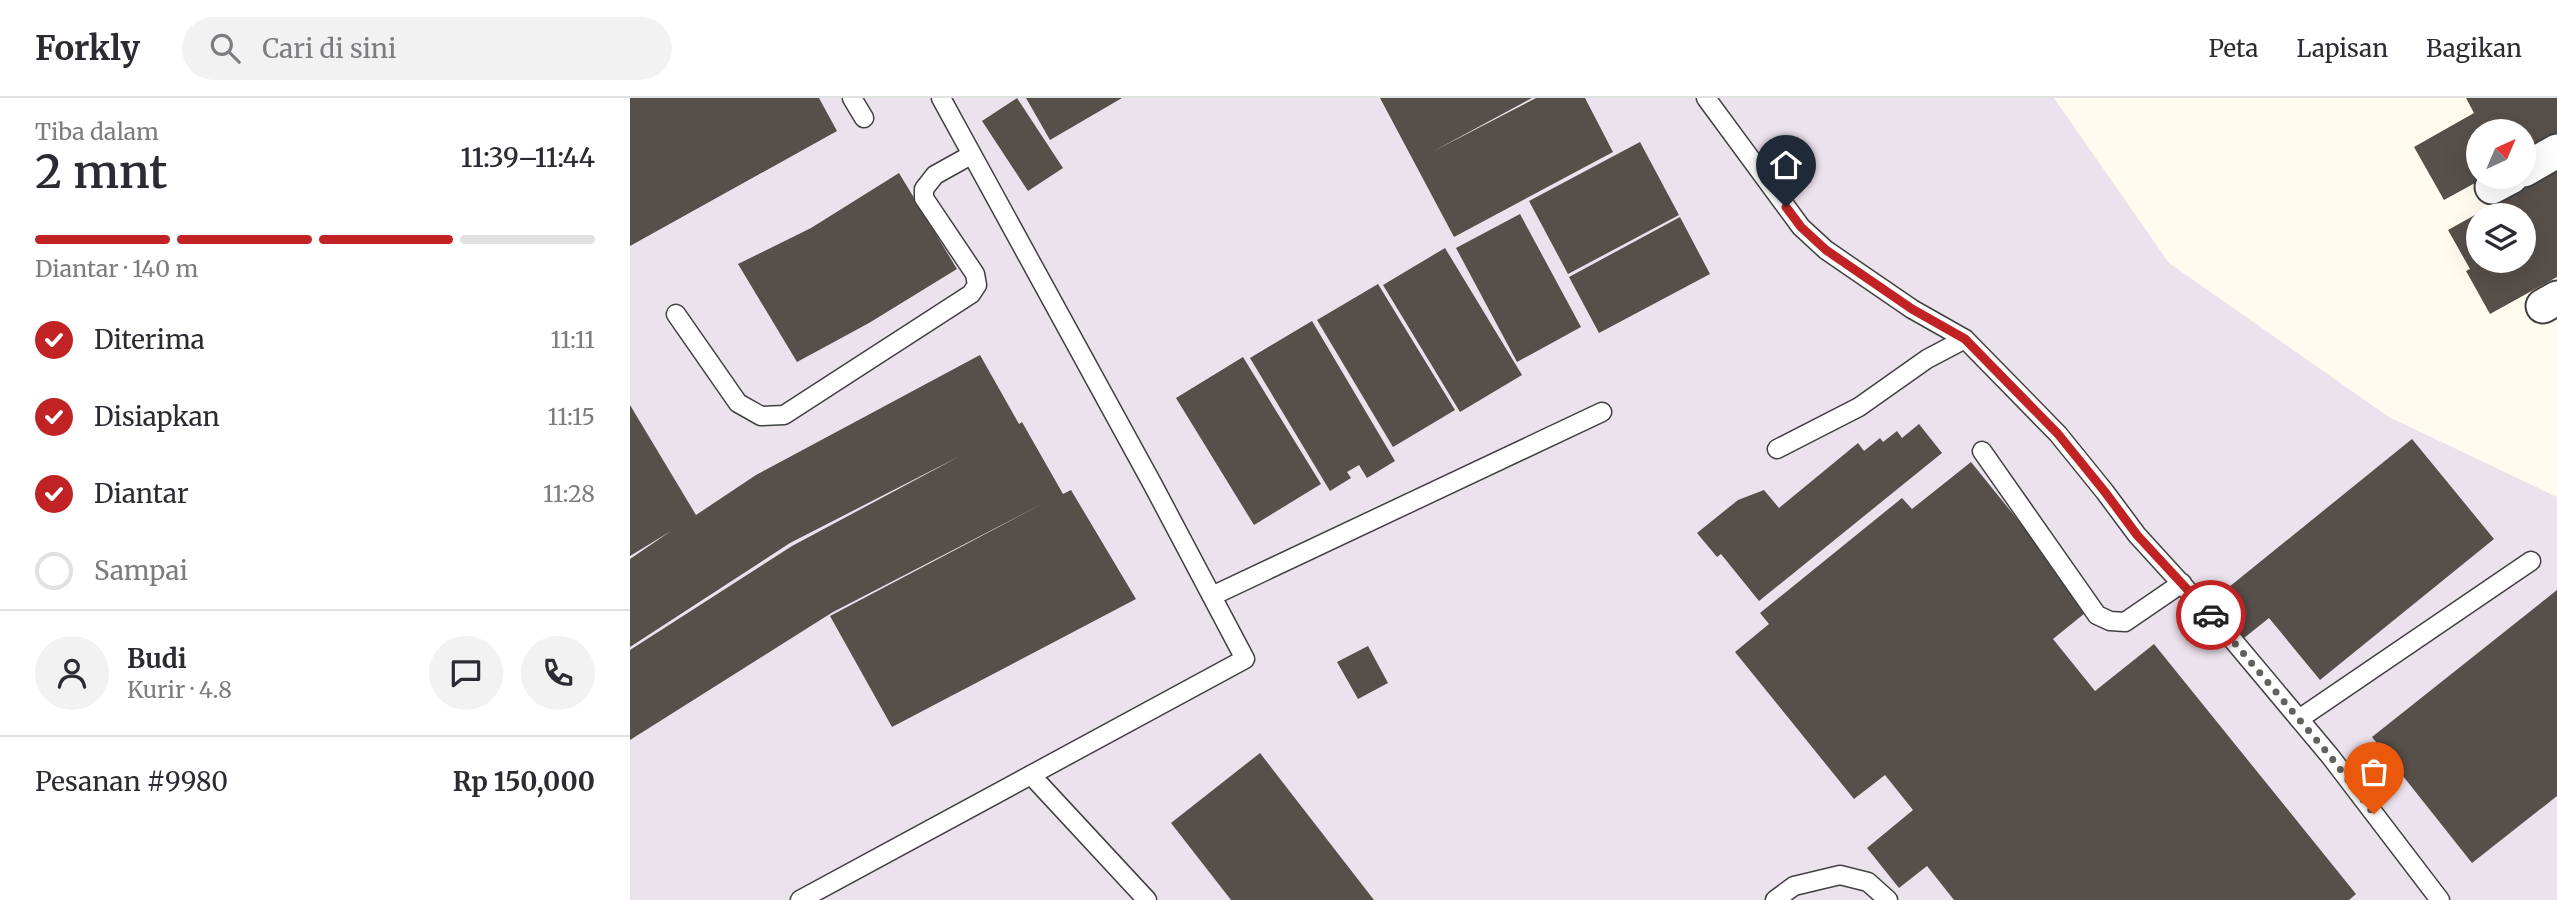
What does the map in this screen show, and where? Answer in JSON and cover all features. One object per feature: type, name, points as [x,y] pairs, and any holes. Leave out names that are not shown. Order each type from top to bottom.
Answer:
[{"type":"street","points":[[2536,163],[2557,151]]},
{"type":"lane","points":[[852,98],[864,118]]},
{"type":"lane","points":[[800,900],[1245,659],[940,98]]},
{"type":"lane","points":[[1706,98],[1801,227],[1826,250],[1912,309],[1965,339],[2058,434],[2137,535],[2300,719],[2440,900]]},
{"type":"lane","points":[[676,314],[738,403],[761,416],[784,415],[971,294],[977,285],[975,274],[924,198],[924,189],[935,176],[971,155]]},
{"type":"lane","points":[[1777,449],[1859,407],[1927,359],[1965,339]]},
{"type":"lane","points":[[1212,596],[1602,412]]},
{"type":"lane","points":[[1982,451],[2097,615],[2110,621],[2125,622],[2182,583]]},
{"type":"lane","points":[[2300,719],[2531,561]]},
{"type":"lane","points":[[1031,775],[1147,900]]},
{"type":"lane","points":[[1775,900],[1794,886],[1840,875],[1868,882],[1888,900]]},
{"type":"shaded area","points":[[630,98],[2054,98],[2169,263],[2389,417],[2557,497],[2557,900],[630,900]]},
{"type":"building","points":[[630,98],[819,98],[837,131],[630,246]]},
{"type":"building","points":[[1017,98],[1063,168],[1028,191],[982,121]]},
{"type":"building","points":[[1026,98],[1122,98],[1050,140]]},
{"type":"building","points":[[1380,98],[1532,98],[1432,152],[1536,98],[1585,98],[1613,152],[1454,237]]},
{"type":"building","points":[[2466,98],[2557,98],[2557,137],[2536,149],[2536,119],[2466,119],[2466,188],[2444,200],[2414,147],[2474,113]]},
{"type":"building","points":[[1640,142],[1679,215],[1568,274],[1529,201]]},
{"type":"building","points":[[2557,169],[2557,277],[2490,314],[2467,273],[2536,273],[2536,203],[2496,203],[2521,189],[2536,189],[2536,181]]},
{"type":"building","points":[[899,173],[957,269],[869,323],[797,362],[738,264],[811,228]]},
{"type":"building","points":[[1520,214],[1581,327],[1517,362],[1456,248]]},
{"type":"building","points":[[1680,217],[1710,274],[1599,333],[1569,277]]},
{"type":"building","points":[[2466,220],[2466,262],[2448,230]]},
{"type":"building","points":[[1445,248],[1522,375],[1460,412],[1383,285]]},
{"type":"building","points":[[1378,284],[1455,410],[1393,447],[1317,320]]},
{"type":"building","points":[[1312,321],[1395,461],[1367,478],[1359,465],[1347,472],[1351,478],[1330,491],[1250,358]]},
{"type":"building","points":[[980,355],[1063,494],[1071,490],[1136,599],[892,727],[830,616],[1046,502],[833,612],[630,740],[630,650],[792,546],[960,456],[790,543],[630,647],[630,559],[671,531],[630,556],[630,405],[696,515],[756,475]]},
{"type":"building","points":[[1243,357],[1321,484],[1254,525],[1176,398]]},
{"type":"building","points":[[1919,424],[1942,453],[1759,601],[1721,554],[1717,557],[1697,533],[1738,500],[1764,490],[1779,508],[1858,443],[1864,451],[1880,438],[1883,442],[1897,431],[1902,438]]},
{"type":"building","points":[[2412,439],[2494,539],[2320,680],[2269,618],[2244,638],[2213,600]]},
{"type":"building","points":[[1971,462],[2090,609],[2053,639],[2095,691],[2154,644],[2356,894],[2349,900],[1954,900],[1927,866],[1899,888],[1867,848],[1913,810],[1885,775],[1854,799],[1735,652],[1769,624],[1760,613],[1902,498],[1912,509]]},
{"type":"building","points":[[2557,590],[2557,796],[2472,863],[2372,737]]},
{"type":"building","points":[[1368,646],[1388,683],[1358,699],[1337,662]]},
{"type":"building","points":[[1260,753],[1374,900],[1231,900],[1171,823]]},
{"type":"way so far","points":[[2211,615],[2330,756],[2374,814]]},
{"type":"route","points":[[1786,207],[1801,227],[1826,250],[1912,309],[1965,339],[2058,434],[2137,535],[2211,615]]}]
